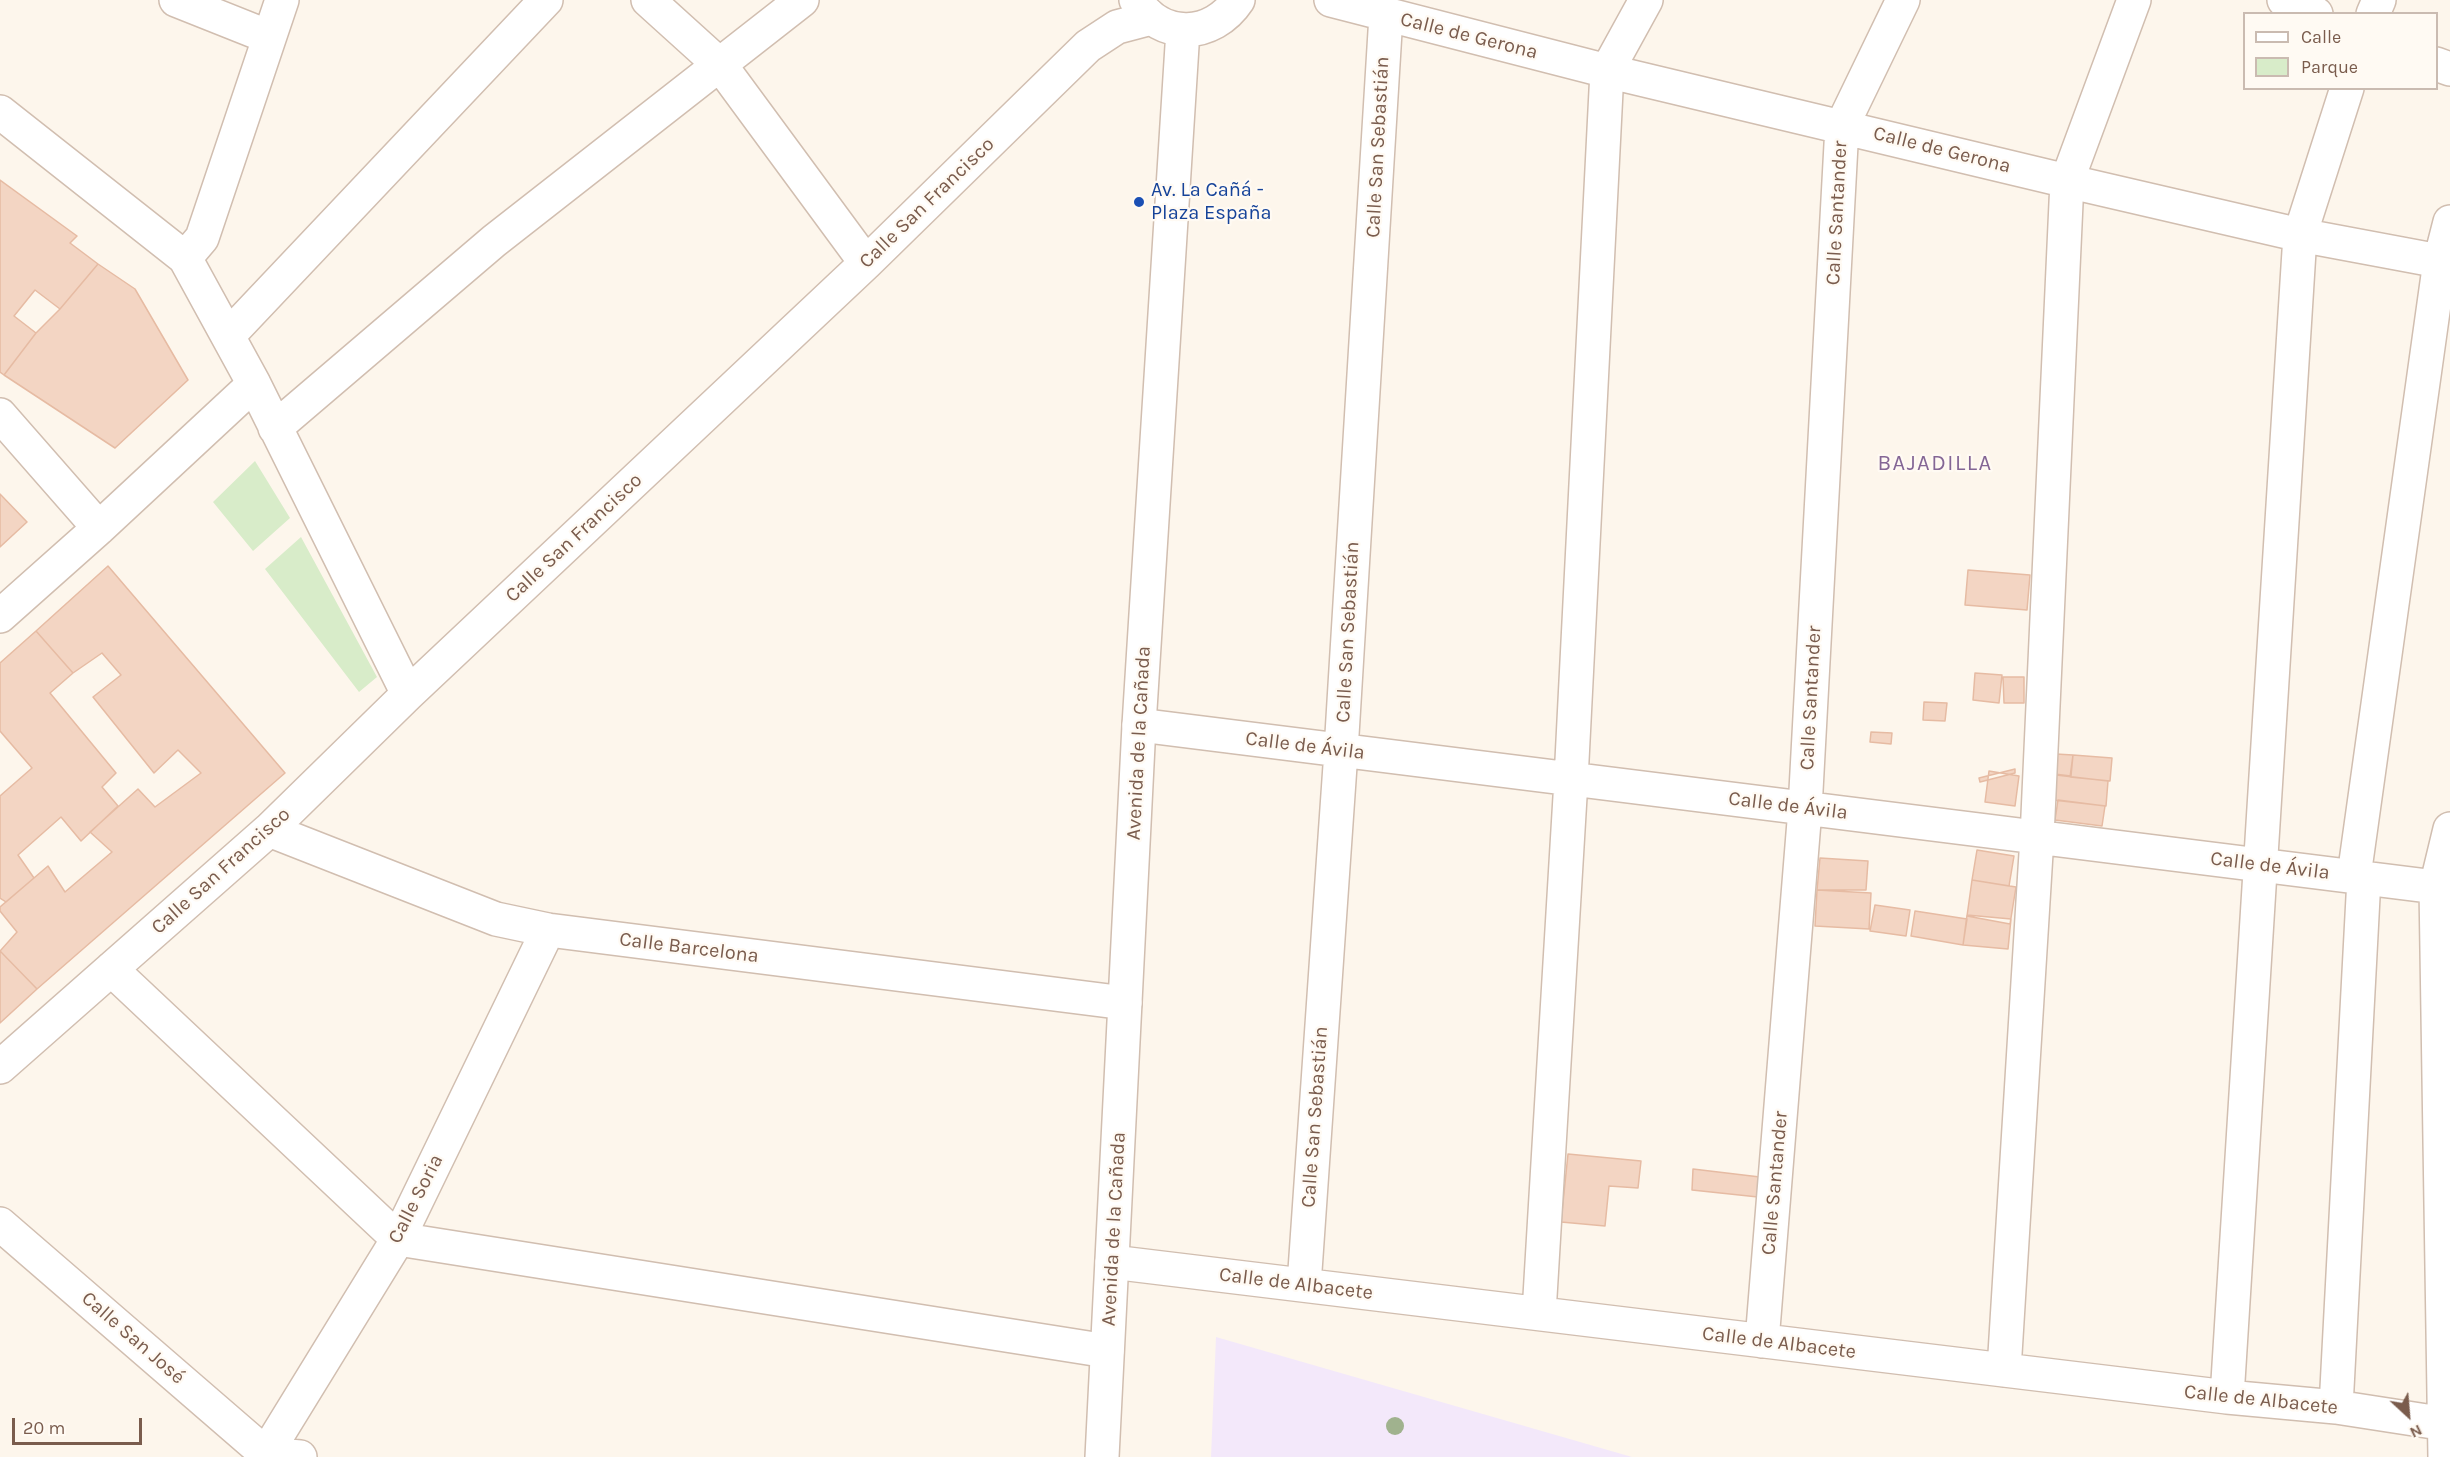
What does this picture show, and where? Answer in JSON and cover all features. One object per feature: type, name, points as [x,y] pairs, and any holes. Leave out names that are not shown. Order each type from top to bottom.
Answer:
[{"type":"street","points":[[176,0],[269,37]]},
{"type":"street","points":[[185,258],[202,238],[282,0]]},
{"type":"street","points":[[228,336],[546,0]]},
{"type":"street","points":[[648,0],[721,66],[867,263]]},
{"type":"street","points":[[275,428],[495,241],[721,66],[802,0]]},
{"type":"street","points":[[1144,9],[1166,26],[1183,30],[1201,29],[1217,22],[1230,12],[1239,0]]},
{"type":"street","name":"Calle de Gerona","points":[[1331,0],[1607,71],[2067,181],[2300,235],[2445,262]]},
{"type":"street","points":[[1539,1313],[1571,780],[1607,71],[1646,0]]},
{"type":"street","points":[[1842,126],[1903,0]]},
{"type":"street","points":[[2004,1370],[2037,837],[2067,181],[2134,0]]},
{"type":"street","points":[[2284,0],[2311,12]]},
{"type":"street","name":"Calle San Francisco","points":[[0,1067],[269,830],[408,694],[867,263],[1088,46],[1144,9]]},
{"type":"street","name":"Calle San Sebastián","points":[[1304,1285],[1341,751],[1386,15]]},
{"type":"street","name":"Avenida de la Cañada","points":[[1102,1457],[1139,725],[1183,30]]},
{"type":"street","points":[[2227,1397],[2300,235],[2346,90]]},
{"type":"street","points":[[0,112],[185,258],[254,384],[408,694]]},
{"type":"street","name":"Calle Santander","points":[[1762,1341],[1805,808],[1842,126]]},
{"type":"street","points":[[2336,1407],[2359,877],[2450,222]]},
{"type":"street","points":[[0,616],[254,384]]},
{"type":"street","points":[[0,415],[99,528]]},
{"type":"street","name":"Calle de Ávila","points":[[1139,725],[2436,887]]},
{"type":"street","points":[[2445,1457],[2436,887],[2450,829]]},
{"type":"street","name":"Calle Barcelona","points":[[269,830],[496,919],[548,930],[1125,1003]]},
{"type":"street","name":"Calle Soria","points":[[265,1456],[398,1239],[548,930]]},
{"type":"street","points":[[111,969],[398,1239],[1107,1351]]},
{"type":"street","name":"Calle San José","points":[[0,1224],[265,1456]]},
{"type":"street","name":"Calle de Albacete","points":[[1112,1262],[2227,1397],[2336,1407],[2446,1424]]},
{"type":"street","points":[[265,1456],[300,1457]]},
{"type":"shaded area","points":[[1216,1337],[1632,1457],[1211,1457]]},
{"type":"green space","points":[[255,461],[290,518],[253,551],[213,502]]},
{"type":"green space","points":[[301,537],[377,677],[359,692],[265,569]]},
{"type":"building","points":[[0,180],[77,236],[70,243],[98,264],[60,309],[35,290],[14,316],[36,333],[4,375],[0,372]]},
{"type":"building","points":[[98,264],[135,289],[188,380],[115,448],[4,375],[36,333],[60,309]]},
{"type":"building","points":[[0,494],[27,522],[0,547]]},
{"type":"building","points":[[108,566],[285,773],[37,989],[0,951],[17,932],[0,911],[0,907],[48,866],[65,892],[112,852],[90,832],[138,789],[155,807],[201,773],[178,750],[154,773],[93,697],[121,675],[102,653],[73,673],[36,631]]},
{"type":"building","points":[[1968,570],[2030,575],[2027,610],[1965,605]]},
{"type":"building","points":[[36,631],[73,673],[50,693],[116,773],[102,787],[118,806],[81,841],[61,817],[18,855],[34,878],[6,902],[0,898],[0,796],[32,768],[0,731],[0,663]]},
{"type":"building","points":[[1975,673],[2002,675],[1999,703],[1973,700]]},
{"type":"building","points":[[2003,677],[2024,677],[2024,703],[2004,703]]},
{"type":"building","points":[[1924,702],[1947,703],[1945,721],[1923,720]]},
{"type":"building","points":[[1871,732],[1892,733],[1891,744],[1870,742]]},
{"type":"building","points":[[2056,754],[2073,755],[2071,776],[2054,774]]},
{"type":"building","points":[[2073,755],[2112,758],[2110,781],[2070,777]]},
{"type":"building","points":[[2015,769],[2015,773],[1980,782],[1979,778]]},
{"type":"building","points":[[1989,771],[2019,776],[2015,806],[1985,802]]},
{"type":"building","points":[[2056,775],[2108,781],[2106,806],[2053,800]]},
{"type":"building","points":[[2058,800],[2105,806],[2102,826],[2055,820]]},
{"type":"building","points":[[1977,850],[2014,856],[2009,886],[1972,880]]},
{"type":"building","points":[[1820,858],[1868,861],[1866,890],[1817,890]]},
{"type":"building","points":[[1972,880],[2016,887],[2010,924],[1967,916]]},
{"type":"building","points":[[1817,890],[1871,893],[1869,929],[1815,926]]},
{"type":"building","points":[[1875,905],[1910,910],[1906,936],[1870,931]]},
{"type":"building","points":[[1915,911],[1967,919],[1963,945],[1911,936]]},
{"type":"building","points":[[1967,915],[2011,919],[2008,949],[1963,945]]},
{"type":"building","points":[[0,951],[37,989],[0,1023]]},
{"type":"building","points":[[1568,1154],[1641,1161],[1638,1188],[1609,1186],[1605,1226],[1561,1222]]},
{"type":"building","points":[[1693,1169],[1760,1177],[1758,1197],[1692,1190]]},
{"type":"place","name":"Av. La Cañá - Plaza España","points":[[1139,202]]},
{"type":"district","name":"BAJADILLA","points":[[1935,464]]}]
